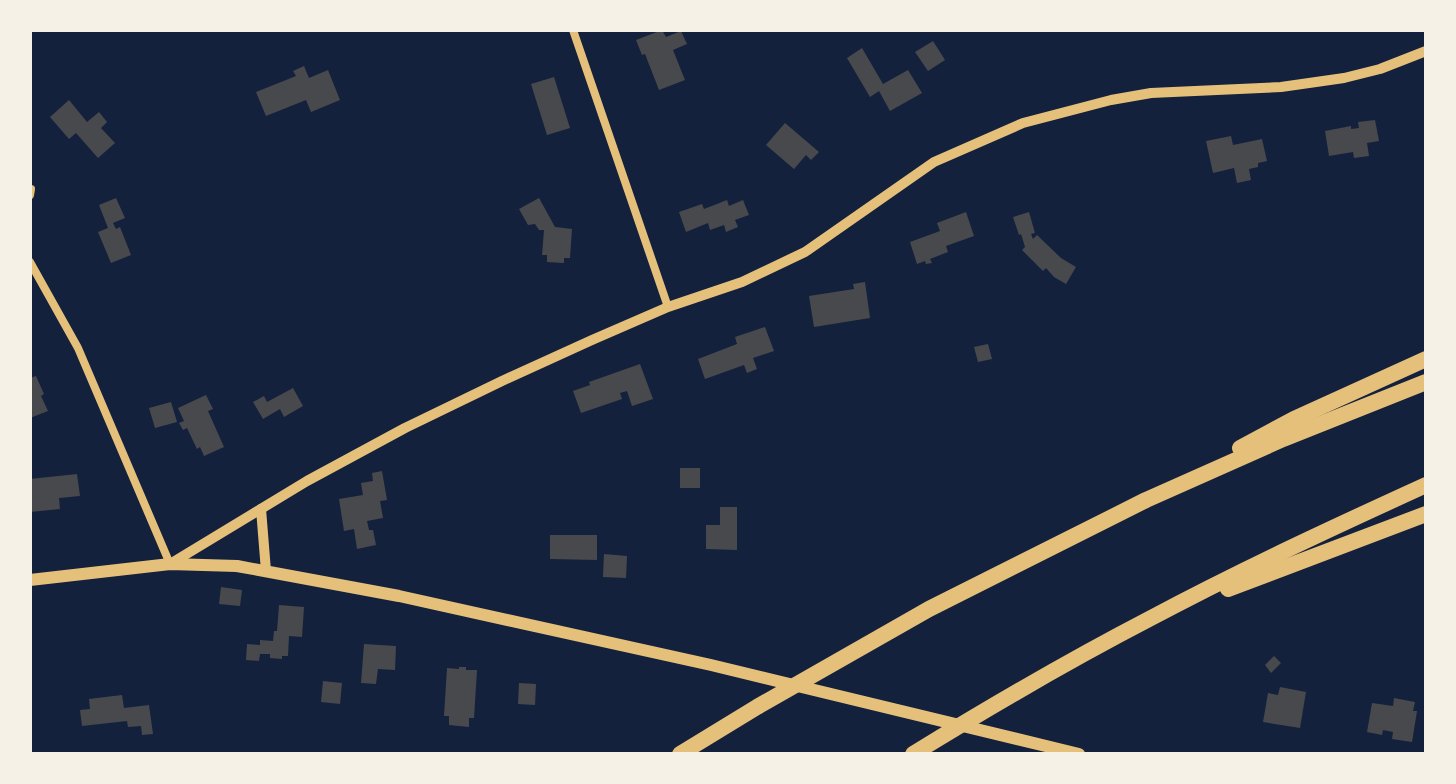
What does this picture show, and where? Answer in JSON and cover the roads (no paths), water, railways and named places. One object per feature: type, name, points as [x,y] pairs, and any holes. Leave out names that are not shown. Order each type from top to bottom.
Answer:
[{"type":"highway","points":[[680,754],[929,609],[1146,500],[1294,419],[1426,359]]},
{"type":"highway","points":[[1146,500],[1283,439],[1426,382]]},
{"type":"highway","points":[[913,754],[982,711],[1151,617],[1426,485]]},
{"type":"highway","points":[[1151,617],[1426,514]]},
{"type":"main road","points":[[30,580],[170,564],[237,566],[399,596],[711,665],[1079,754]]},
{"type":"street","points":[[573,30],[668,307]]},
{"type":"street","points":[[30,262],[78,348],[170,564],[307,481],[405,428],[668,307],[742,282],[805,252],[934,162],[1023,123],[1151,93],[1281,87],[1344,78],[1380,69],[1426,51]]},
{"type":"street","points":[[30,195],[31,189]]},
{"type":"street","points":[[261,509],[266,571]]}]
